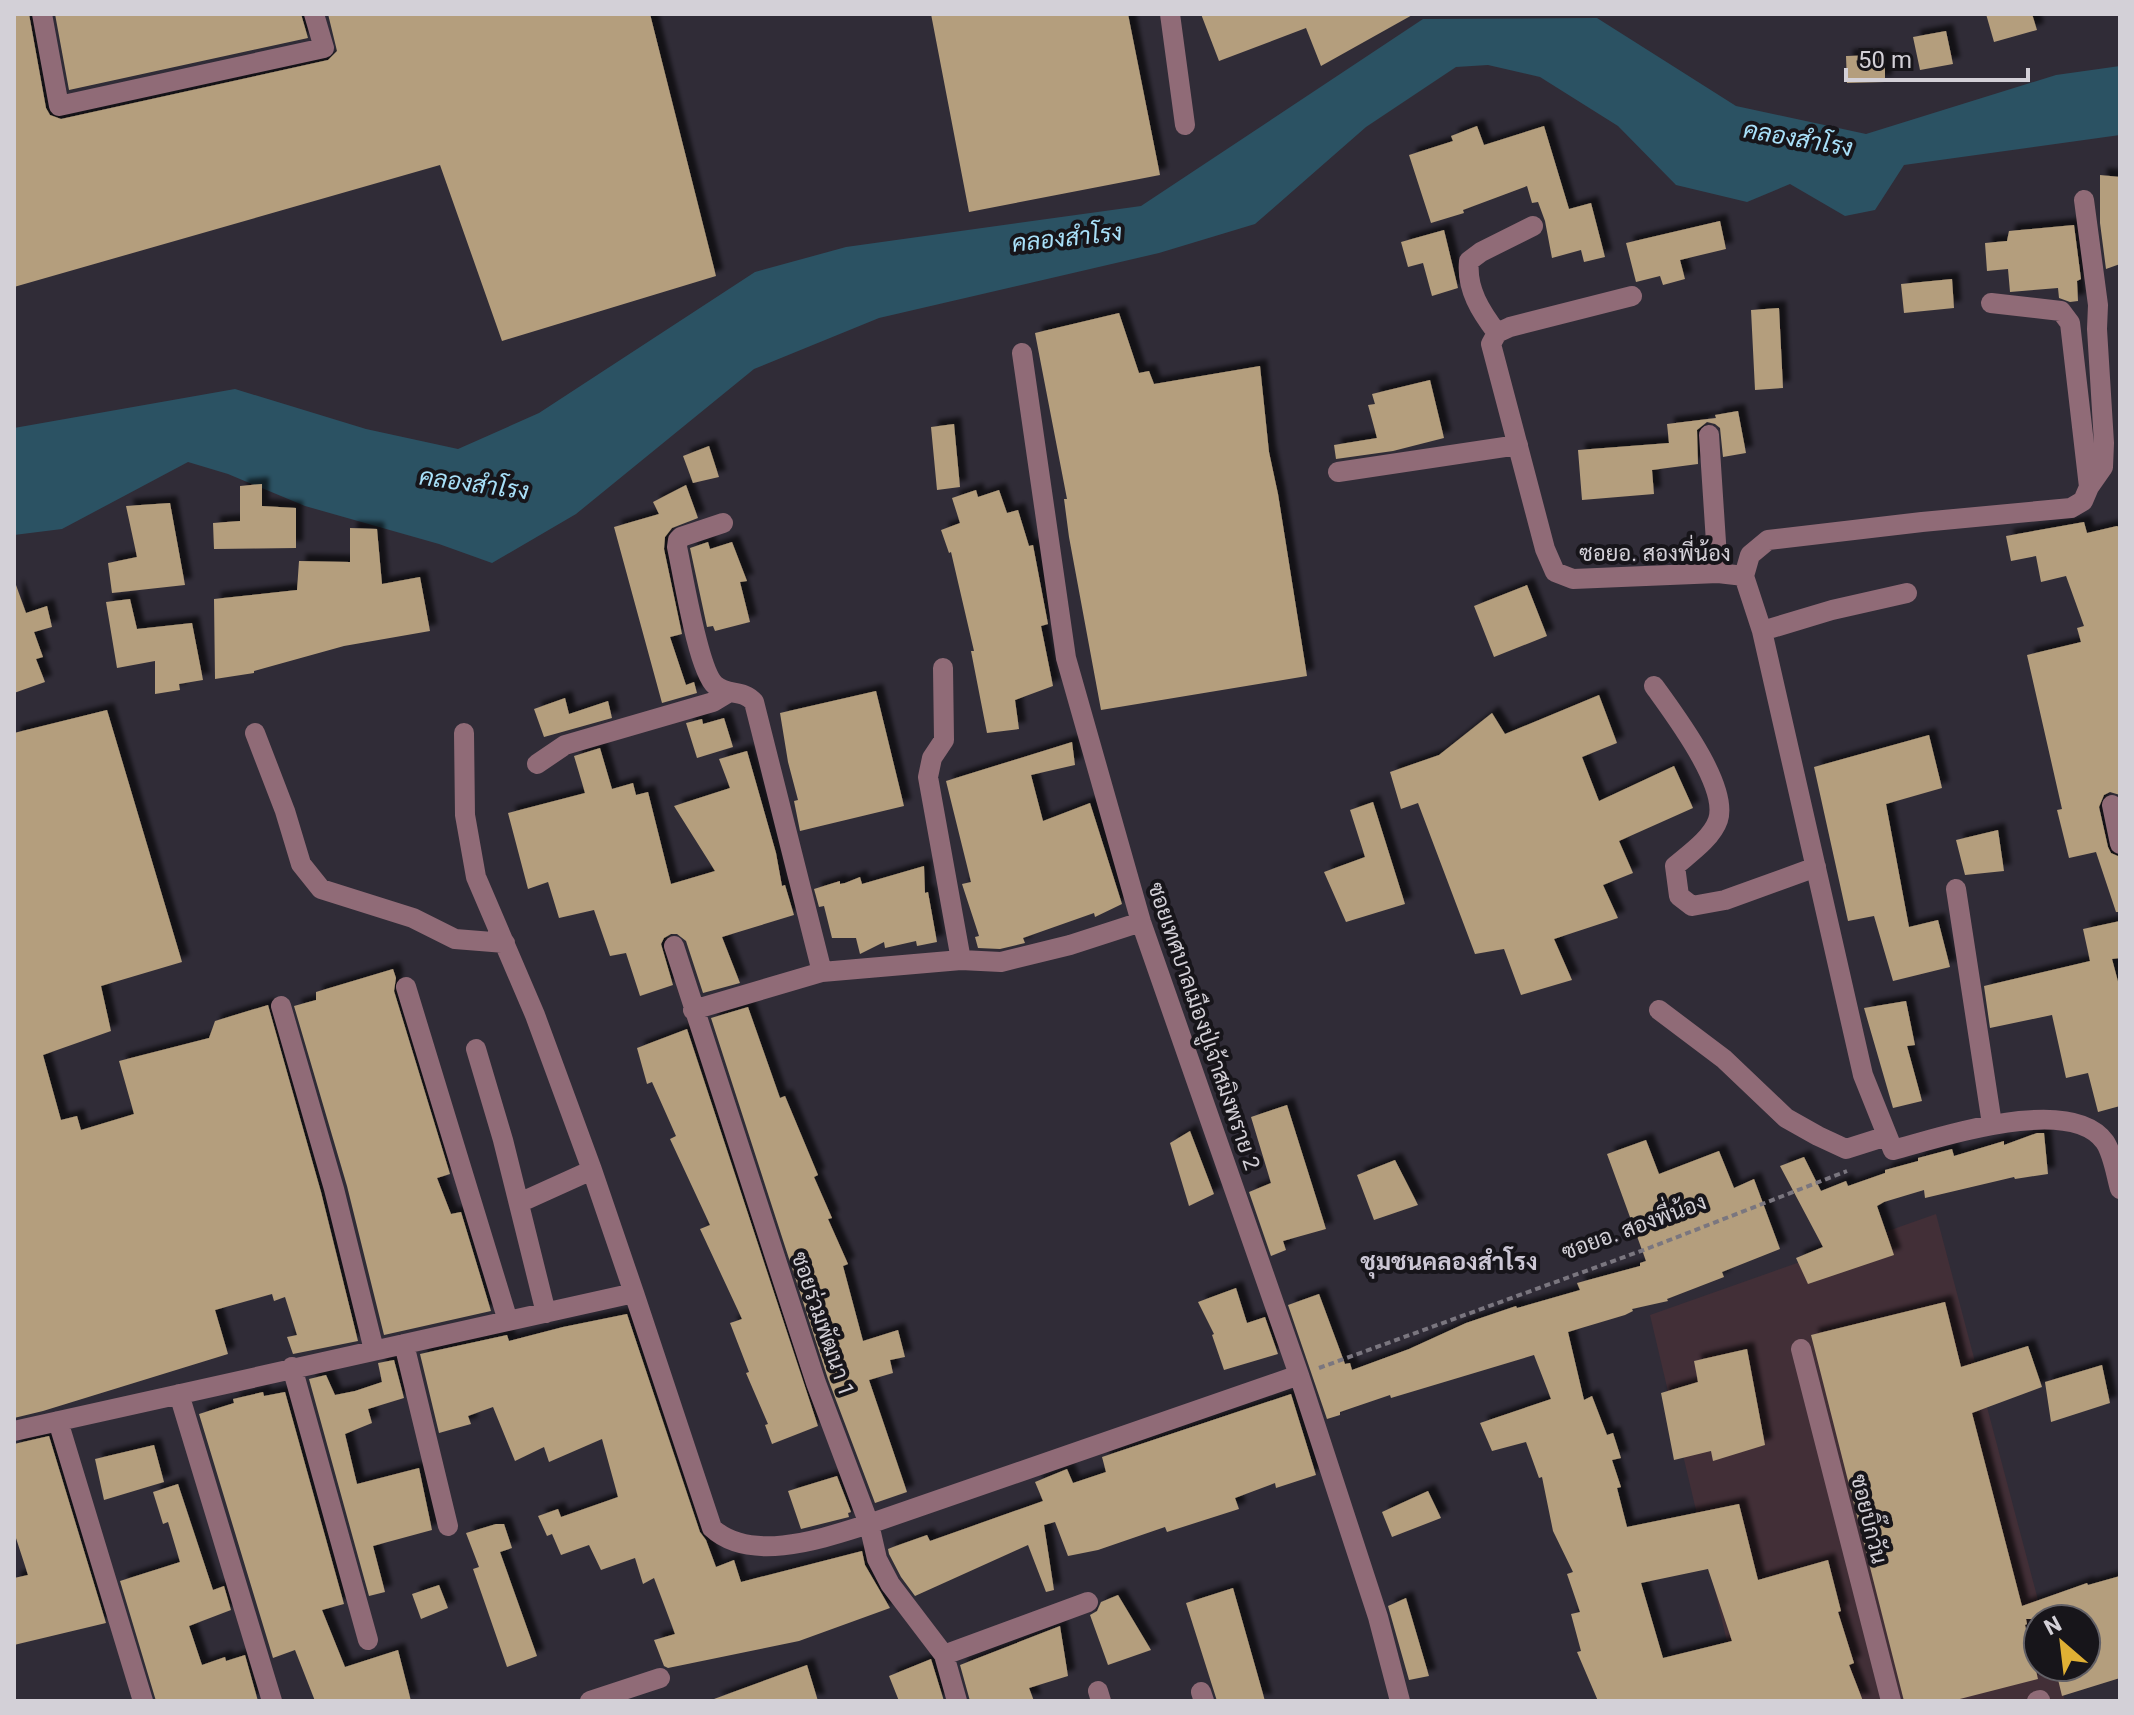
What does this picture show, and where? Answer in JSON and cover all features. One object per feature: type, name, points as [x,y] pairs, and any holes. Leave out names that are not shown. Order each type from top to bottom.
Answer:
[{"type":"street","points":[[42,14],[59,106],[324,48],[314,14]]},
{"type":"street","points":[[1170,14],[1185,125]]},
{"type":"street","points":[[1744,576],[1750,555],[1768,540],[2071,508],[2083,501],[2103,467],[2104,443],[2098,305],[2084,200]]},
{"type":"street","points":[[1533,226],[1469,261],[1472,289],[1482,313],[1497,333],[1632,296]]},
{"type":"street","points":[[1991,303],[2061,311],[2070,323],[2089,487]]},
{"type":"street","name":"ซอยอ. สองพี่น้อง","points":[[1497,333],[1491,344],[1545,549],[1555,572],[1573,579],[1718,573],[1744,576],[1762,631],[1863,1075],[1887,1136]]},
{"type":"street","name":"ซอยเทศบาลเมืองปู่เจ้าสมิงพราย 2","points":[[1022,353],[1066,658],[1141,922],[1299,1375],[1378,1617],[1400,1701]]},
{"type":"street","points":[[1709,435],[1718,573]]},
{"type":"street","points":[[1338,472],[1518,445]]},
{"type":"street","points":[[723,523],[681,537],[677,547],[705,670],[718,688],[728,693],[744,694],[754,702],[822,972]]},
{"type":"street","points":[[1762,631],[1832,610],[1907,593]]},
{"type":"street","points":[[943,668],[944,740],[932,758],[928,777],[961,960]]},
{"type":"street","points":[[1654,686],[1698,751],[1719,798],[1718,820],[1703,841],[1675,866],[1679,896],[1692,906],[1725,900],[1816,867]]},
{"type":"street","points":[[537,764],[565,745],[713,702],[728,693]]},
{"type":"street","points":[[255,733],[285,811],[301,864],[321,889],[413,918],[455,939],[505,943]]},
{"type":"street","points":[[464,733],[465,815],[476,877],[535,1015],[592,1170],[712,1528],[723,1538],[747,1545],[806,1543],[1299,1375]]},
{"type":"street","points":[[2112,805],[2120,844]]},
{"type":"street","points":[[1956,889],[1992,1124]]},
{"type":"street","points":[[693,1010],[822,972],[961,960],[1001,962],[1070,945],[1141,922]]},
{"type":"street","name":"ซอยร่วมพัฒนา 1","points":[[674,946],[816,1383],[869,1524],[877,1559],[890,1584],[944,1655],[957,1701]]},
{"type":"street","points":[[406,987],[508,1321]]},
{"type":"street","points":[[281,1006],[334,1189],[374,1350]]},
{"type":"street","points":[[1659,1010],[1724,1059],[1786,1118],[1846,1149],[1887,1136],[1893,1150],[1992,1124],[2053,1119],[2083,1125],[2104,1142],[2120,1189]]},
{"type":"street","points":[[476,1049],[546,1313]]},
{"type":"street","points":[[519,1203],[592,1170]]},
{"type":"street","points":[[14,1431],[634,1293]]},
{"type":"street","points":[[404,1344],[448,1526]]},
{"type":"street","name":"ซอยบิ๊กวัน","points":[[1801,1349],[1891,1701]]},
{"type":"street","points":[[292,1367],[368,1640]]},
{"type":"street","points":[[179,1394],[272,1701]]},
{"type":"street","points":[[58,1421],[143,1701]]},
{"type":"street","points":[[944,1655],[1088,1602]]},
{"type":"street","points":[[590,1701],[660,1678]]},
{"type":"path","name":"ซอยอ. สองพี่น้อง","points":[[1299,1375],[1649,1248],[1854,1168]]},
{"type":"shaded area","points":[[1936,1214],[2039,1603],[2022,1603],[2022,1683],[2060,1683],[2065,1701],[1741,1701],[1650,1315]]},
{"type":"water","name":"คลองสำโรง","points":[[1597,18],[1736,106],[1866,134],[2056,75],[2120,66],[2120,135],[1904,165],[1875,210],[1845,216],[1790,184],[1747,202],[1676,185],[1618,126],[1540,77],[1488,65],[1456,67],[1366,127],[1255,224],[1159,253],[879,318],[754,369],[576,514],[492,563],[439,544],[305,506],[228,474],[188,462],[62,529],[14,535],[14,428],[235,389],[366,429],[458,449],[539,413],[755,272],[846,247],[1141,206],[1423,19]]},
{"type":"building","points":[[14,14],[29,14],[46,108],[50,115],[61,119],[328,60],[337,51],[328,14],[650,14],[716,276],[502,341],[440,165],[14,287]]},
{"type":"building","points":[[55,14],[301,14],[308,38],[69,90]]},
{"type":"building","points":[[931,14],[1128,14],[1160,175],[969,212]]},
{"type":"building","points":[[1201,14],[1414,14],[1321,66],[1306,28],[1219,61]]},
{"type":"building","points":[[1986,14],[2032,14],[2037,30],[1994,42]]},
{"type":"building","points":[[1946,31],[1953,64],[1920,70],[1913,37]]},
{"type":"building","points":[[1885,55],[1885,82],[1847,83],[1846,56]]},
{"type":"building","points":[[1477,126],[1484,145],[1544,126],[1569,209],[1591,203],[1605,257],[1584,262],[1581,250],[1552,258],[1545,221],[1538,202],[1532,203],[1527,186],[1463,210],[1464,213],[1431,223],[1409,155],[1453,141],[1451,136]]},
{"type":"building","points":[[2100,175],[2120,177],[2120,264],[2106,269],[2100,223]]},
{"type":"building","points":[[1720,221],[1726,249],[1680,260],[1685,279],[1663,285],[1660,276],[1636,282],[1626,243]]},
{"type":"building","points":[[2074,225],[2081,279],[2077,281],[2078,301],[2059,298],[2058,288],[2010,292],[2008,269],[1987,271],[1985,243],[2007,241],[2009,231]]},
{"type":"building","points":[[1444,230],[1458,288],[1432,296],[1423,263],[1408,267],[1401,242]]},
{"type":"building","points":[[1952,279],[1954,308],[1904,313],[1901,284]]},
{"type":"building","points":[[1779,308],[1783,388],[1755,390],[1751,310]]},
{"type":"building","points":[[1119,313],[1139,373],[1149,371],[1154,384],[1260,366],[1269,452],[1307,676],[1101,710],[1069,537],[1064,499],[1067,499],[1035,333]]},
{"type":"building","points":[[1430,380],[1444,438],[1393,451],[1336,459],[1334,445],[1377,438],[1368,405],[1375,404],[1372,394]]},
{"type":"building","points":[[1738,411],[1746,453],[1723,457],[1720,428],[1707,422],[1697,430],[1698,464],[1652,470],[1654,494],[1582,500],[1578,450],[1669,443],[1667,424],[1716,418],[1715,415]]},
{"type":"building","points":[[954,424],[960,487],[937,490],[931,427]]},
{"type":"building","points":[[709,446],[719,477],[693,483],[683,456]]},
{"type":"building","points":[[262,484],[262,506],[296,508],[296,548],[214,549],[213,523],[240,521],[240,486]]},
{"type":"building","points":[[686,485],[698,518],[672,528],[665,537],[664,549],[682,634],[670,637],[686,685],[694,682],[697,693],[662,703],[614,527],[659,514],[653,502]]},
{"type":"building","points":[[976,490],[978,497],[999,490],[1007,513],[1018,510],[1029,546],[1033,545],[1048,624],[1041,626],[1053,686],[1015,700],[1019,729],[987,733],[971,651],[974,651],[951,552],[941,530],[960,523],[952,498]]},
{"type":"building","points":[[170,503],[185,585],[112,593],[108,563],[137,557],[126,506]]},
{"type":"building","points":[[2084,522],[2087,533],[2117,526],[2120,528],[2120,795],[2110,792],[2104,795],[2099,807],[2108,847],[2111,853],[2120,857],[2120,912],[2116,912],[2096,852],[2069,858],[2057,810],[2062,809],[2027,655],[2081,642],[2077,628],[2084,626],[2066,576],[2041,582],[2036,556],[2011,561],[2006,536]]},
{"type":"building","points":[[350,528],[377,529],[382,584],[420,577],[430,631],[344,646],[254,673],[215,679],[214,599],[297,590],[299,561],[350,562]]},
{"type":"building","points":[[708,542],[710,549],[732,542],[747,581],[740,582],[750,622],[715,631],[713,626],[707,627],[690,548]]},
{"type":"building","points":[[16,585],[26,613],[47,606],[52,627],[34,632],[43,657],[36,659],[45,682],[14,693]]},
{"type":"building","points":[[1527,585],[1547,636],[1494,657],[1474,606]]},
{"type":"building","points":[[130,599],[137,629],[192,623],[203,680],[179,684],[180,690],[155,694],[155,661],[117,668],[106,602]]},
{"type":"building","points":[[876,691],[904,806],[800,831],[794,801],[798,800],[780,713]]},
{"type":"building","points":[[1599,695],[1617,743],[1582,757],[1599,801],[1674,766],[1693,808],[1619,841],[1633,873],[1603,885],[1618,918],[1554,939],[1572,980],[1521,995],[1504,949],[1475,954],[1418,803],[1401,809],[1390,772],[1439,755],[1492,713],[1505,734]]},
{"type":"building","points":[[565,698],[569,714],[608,701],[612,718],[544,737],[534,709]]},
{"type":"building","points":[[107,710],[182,962],[101,986],[111,1031],[43,1055],[61,1120],[77,1116],[81,1130],[134,1114],[119,1061],[209,1038],[215,1021],[268,1005],[321,1192],[358,1341],[293,1354],[287,1337],[297,1335],[285,1297],[274,1301],[272,1294],[215,1310],[228,1354],[14,1418],[14,733]]},
{"type":"building","points":[[724,718],[733,747],[697,758],[686,723],[702,719],[703,724]]},
{"type":"building","points":[[1929,735],[1942,788],[1886,804],[1909,927],[1938,920],[1950,967],[1893,981],[1874,916],[1848,921],[1814,767]]},
{"type":"building","points":[[1072,742],[1075,765],[1031,775],[1043,821],[1090,803],[1122,904],[1095,917],[1094,913],[1023,938],[1025,943],[1000,949],[978,948],[975,937],[979,936],[962,884],[971,882],[946,781]]},
{"type":"building","points":[[600,748],[612,789],[633,783],[636,795],[648,792],[671,884],[715,871],[674,806],[730,788],[719,759],[747,751],[776,853],[782,886],[785,885],[794,915],[722,937],[740,983],[703,993],[686,941],[677,934],[671,934],[661,944],[673,985],[640,996],[626,953],[610,956],[594,910],[559,918],[548,882],[528,889],[508,813],[585,793],[574,756]]},
{"type":"building","points":[[1373,802],[1405,904],[1346,922],[1324,872],[1365,857],[1350,810]]},
{"type":"building","points":[[1998,830],[2004,871],[1965,875],[1956,840]]},
{"type":"building","points":[[924,866],[925,893],[928,892],[937,942],[917,946],[916,941],[885,948],[884,942],[860,954],[856,938],[832,938],[824,906],[819,907],[814,889],[860,877],[862,884]]},
{"type":"building","points":[[2120,921],[2120,958],[2112,959],[2120,989],[2120,1106],[2098,1112],[2088,1073],[2066,1078],[2052,1015],[1990,1028],[1984,986],[2090,961],[2083,929]]},
{"type":"building","points":[[393,969],[396,978],[394,991],[450,1174],[437,1178],[451,1214],[461,1212],[491,1311],[384,1335],[347,1186],[294,1006],[316,1000],[316,992]]},
{"type":"building","points":[[1906,1001],[1915,1045],[1907,1046],[1922,1101],[1893,1108],[1864,1008]]},
{"type":"building","points":[[748,1007],[780,1098],[785,1096],[818,1175],[814,1177],[832,1218],[828,1219],[848,1264],[843,1266],[863,1341],[898,1330],[905,1357],[890,1360],[893,1373],[869,1380],[907,1492],[875,1503],[828,1379],[711,1018]]},
{"type":"building","points":[[687,1029],[818,1426],[772,1444],[765,1425],[768,1424],[746,1373],[749,1372],[730,1323],[742,1319],[700,1229],[710,1225],[670,1139],[676,1136],[652,1082],[647,1084],[637,1048]]},
{"type":"building","points":[[1287,1105],[1326,1229],[1283,1241],[1286,1250],[1271,1256],[1249,1192],[1271,1183],[1251,1117]]},
{"type":"building","points":[[1190,1131],[1214,1194],[1189,1206],[1170,1143]]},
{"type":"building","points":[[2044,1133],[2048,1174],[2014,1177],[1925,1198],[1924,1190],[1884,1202],[1877,1206],[1894,1255],[1808,1284],[1796,1258],[1823,1247],[1780,1166],[1804,1157],[1821,1191],[1846,1181],[1848,1186],[1885,1173],[1885,1170],[1918,1161],[1918,1158],[1952,1149],[1954,1156],[2004,1141],[2004,1145]]},
{"type":"building","points":[[1646,1140],[1659,1174],[1719,1151],[1734,1188],[1754,1179],[1780,1249],[1722,1272],[1724,1277],[1668,1301],[1632,1309],[1625,1315],[1568,1332],[1584,1400],[1592,1396],[1607,1435],[1613,1433],[1621,1458],[1612,1460],[1621,1487],[1617,1488],[1627,1527],[1739,1504],[1758,1580],[1828,1560],[1841,1611],[1838,1612],[1854,1663],[1849,1665],[1863,1701],[1598,1701],[1577,1652],[1581,1651],[1571,1614],[1580,1612],[1567,1574],[1573,1572],[1553,1531],[1542,1477],[1539,1478],[1526,1442],[1492,1451],[1480,1423],[1551,1399],[1534,1355],[1391,1398],[1390,1395],[1327,1419],[1288,1305],[1319,1294],[1345,1364],[1350,1363],[1352,1370],[1466,1323],[1516,1306],[1580,1290],[1577,1283],[1640,1266],[1646,1261],[1607,1154]],"holes":[[[1708,1569],[1732,1641],[1663,1658],[1641,1583]]]},
{"type":"building","points":[[1395,1160],[1418,1205],[1374,1220],[1357,1175]]},
{"type":"building","points":[[1236,1288],[1247,1323],[1265,1317],[1278,1354],[1224,1370],[1214,1334],[1198,1302]]},
{"type":"building","points":[[1945,1302],[1961,1367],[2028,1346],[2042,1387],[1972,1413],[2022,1606],[2022,1683],[1952,1701],[1904,1701],[1811,1335]]},
{"type":"building","points":[[627,1314],[700,1532],[716,1567],[734,1560],[741,1582],[862,1551],[865,1565],[890,1608],[799,1641],[668,1668],[664,1666],[654,1640],[675,1634],[654,1578],[643,1584],[635,1558],[601,1570],[589,1545],[561,1555],[552,1534],[547,1536],[538,1516],[558,1509],[561,1517],[618,1497],[602,1439],[549,1462],[544,1447],[515,1461],[493,1407],[468,1416],[471,1424],[439,1433],[420,1354],[507,1335],[509,1341]]},
{"type":"building","points":[[1747,1349],[1765,1445],[1713,1461],[1711,1451],[1674,1460],[1661,1393],[1698,1382],[1694,1361]]},
{"type":"building","points":[[394,1360],[404,1398],[368,1409],[372,1423],[345,1434],[357,1484],[419,1468],[432,1530],[373,1546],[385,1592],[369,1596],[309,1379],[326,1375],[335,1395],[355,1391],[382,1382],[378,1363]]},
{"type":"building","points":[[2102,1365],[2110,1403],[2051,1422],[2045,1382]]},
{"type":"building","points":[[263,1392],[264,1396],[285,1392],[344,1604],[322,1610],[345,1667],[398,1650],[411,1701],[315,1701],[295,1650],[273,1658],[199,1414],[234,1403],[233,1399]]},
{"type":"building","points":[[1291,1394],[1316,1475],[1276,1488],[1275,1483],[1235,1498],[1239,1509],[1167,1532],[1165,1527],[1098,1550],[1068,1556],[1055,1522],[1044,1525],[1054,1590],[1046,1592],[1028,1545],[915,1596],[889,1554],[888,1549],[927,1535],[930,1541],[1043,1501],[1035,1482],[1067,1469],[1073,1483],[1106,1472],[1102,1457]]},
{"type":"building","points":[[49,1436],[106,1623],[14,1645],[14,1578],[28,1575],[14,1532],[14,1444]]},
{"type":"building","points":[[154,1445],[164,1482],[104,1500],[95,1459]]},
{"type":"building","points":[[837,1476],[851,1512],[848,1513],[849,1517],[801,1529],[788,1491]]},
{"type":"building","points":[[178,1484],[213,1590],[224,1586],[231,1610],[189,1626],[202,1665],[225,1657],[226,1661],[245,1655],[258,1701],[156,1701],[120,1581],[180,1562],[168,1522],[163,1524],[153,1492]]},
{"type":"building","points":[[1428,1491],[1441,1518],[1392,1537],[1382,1512]]},
{"type":"building","points":[[504,1524],[512,1548],[500,1552],[537,1656],[507,1667],[473,1569],[479,1567],[466,1533]]},
{"type":"building","points":[[2120,1576],[2120,1678],[2062,1696],[2059,1683],[2102,1683],[2102,1603],[2030,1603],[2087,1583]]},
{"type":"building","points":[[439,1585],[448,1608],[421,1619],[412,1594]]},
{"type":"building","points":[[1233,1588],[1265,1701],[1217,1701],[1186,1603]]},
{"type":"building","points":[[1118,1595],[1151,1650],[1108,1665],[1090,1615],[1097,1611],[1101,1602]]},
{"type":"building","points":[[1406,1598],[1429,1676],[1409,1680],[1388,1606]]},
{"type":"building","points":[[1060,1626],[1068,1676],[1029,1688],[1034,1701],[970,1701],[960,1665]]},
{"type":"building","points":[[931,1659],[944,1701],[899,1701],[889,1676]]},
{"type":"building","points":[[807,1665],[818,1701],[714,1699]]},
{"type":"district","name":"ชุมชนคลองสำโรง","points":[[1449,1262]]}]
